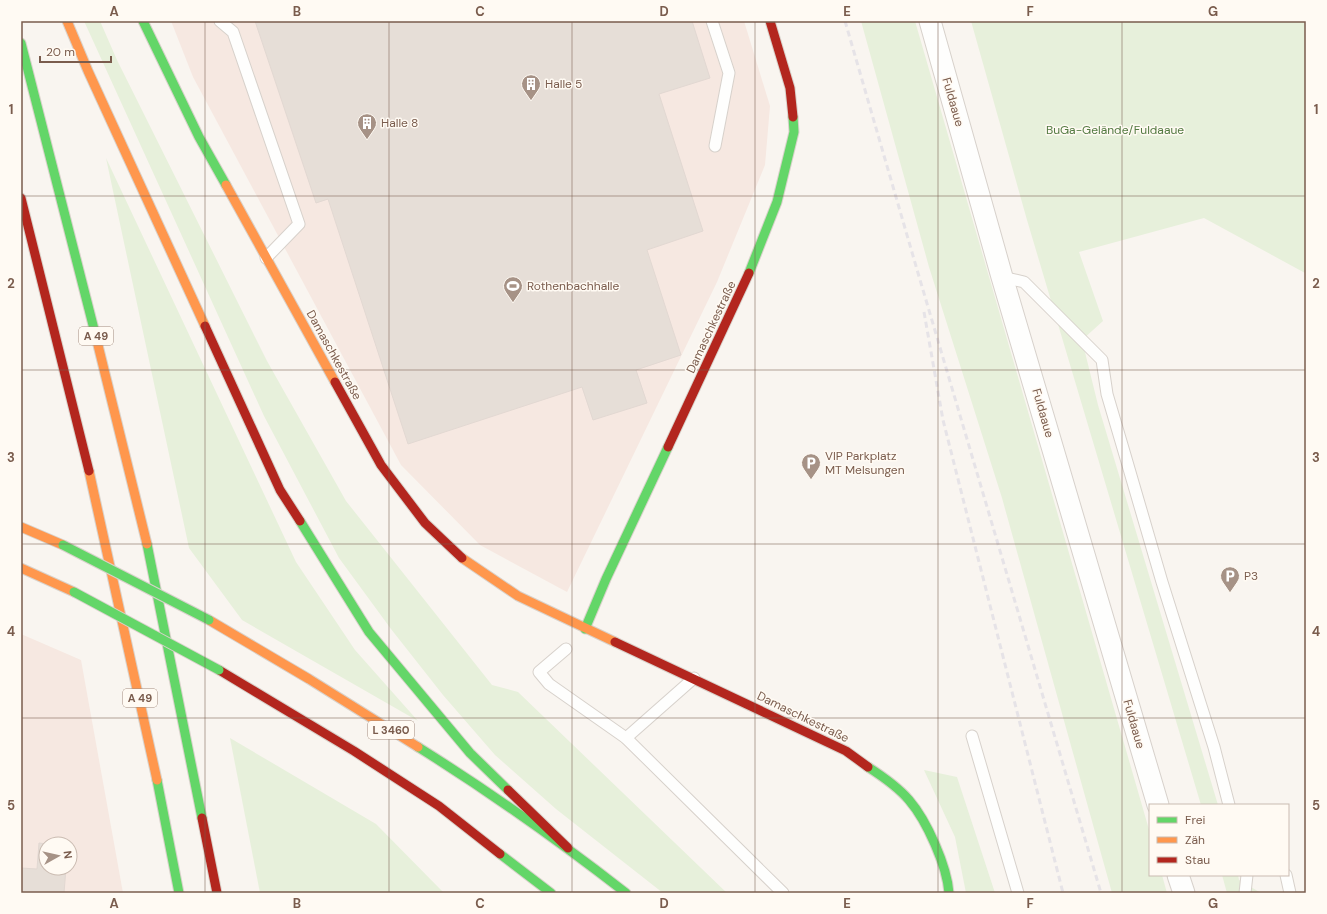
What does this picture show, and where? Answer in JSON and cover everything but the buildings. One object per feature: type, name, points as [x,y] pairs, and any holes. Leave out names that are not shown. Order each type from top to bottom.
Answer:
[{"type":"main road","points":[[67,21],[280,490],[374,638],[470,753],[568,848]]},
{"type":"main road","name":"Damaschkestraße","points":[[144,21],[199,137],[381,465],[425,523],[468,562],[518,596],[585,629],[694,678],[846,751],[883,778],[909,800],[928,829],[948,881],[949,893]]},
{"type":"main road","name":"Damaschkestraße","points":[[585,629],[606,579],[747,278],[777,202],[794,132],[790,88],[770,21]]},
{"type":"main road","name":"A 49","points":[[21,44],[81,274],[146,537],[218,893]]},
{"type":"main road","name":"A 49","points":[[21,198],[98,504],[145,721],[179,893]]},
{"type":"main road","name":"L 3460","points":[[21,527],[63,545],[209,620],[309,679],[479,785],[568,848],[626,893]]},
{"type":"main road","name":"L 3460","points":[[21,568],[74,592],[219,670],[354,751],[439,806],[551,893]]},
{"type":"street","name":"Fuldaaue","points":[[930,21],[1002,277],[1158,804]]},
{"type":"street","points":[[1178,876],[1184,893]]},
{"type":"lane","points":[[220,21],[233,32],[299,224],[266,258]]},
{"type":"lane","points":[[712,21],[729,73],[715,146]]},
{"type":"lane","points":[[1002,277],[1024,282],[1102,360],[1108,394],[1125,455],[1162,582],[1214,747],[1229,804]]},
{"type":"lane","points":[[566,649],[539,672],[549,684],[626,738],[783,893]]},
{"type":"lane","points":[[626,738],[694,678]]},
{"type":"lane","points":[[972,736],[1018,893]]},
{"type":"lane","points":[[1245,893],[1248,876]]},
{"type":"lane","points":[[1286,876],[1290,893]]},
{"type":"shaded area","points":[[171,21],[744,21],[770,106],[765,165],[717,282],[567,592],[480,545],[401,465],[193,77]]},
{"type":"shaded area","points":[[21,634],[81,660],[123,893],[21,893]]},
{"type":"green space","points":[[84,21],[100,21],[117,60],[267,361],[346,501],[492,685],[518,692],[727,893],[663,893],[556,809],[495,755],[443,695],[391,629],[339,558],[264,416]]},
{"type":"green space","points":[[861,21],[915,21],[1149,830],[1149,876],[1162,876],[1167,893],[1112,893],[1002,498],[929,267]]},
{"type":"green space","name":"BuGa-Gelände/Fuldaaue","points":[[971,21],[1306,21],[1306,275],[1305,273],[1204,218],[1079,252],[1103,321],[1082,340],[1098,405],[1218,804],[1201,804],[1027,220]]},
{"type":"green space","points":[[106,158],[296,562],[355,650],[418,721],[242,620],[189,548]]},
{"type":"green space","points":[[230,738],[376,824],[444,893],[260,893]]},
{"type":"green space","points":[[924,770],[957,777],[995,893],[966,893],[955,837]]},
{"type":"green space","points":[[1222,876],[1238,876],[1239,880],[1261,893],[1227,893]]},
{"type":"railway","points":[[845,21],[1101,893]]},
{"type":"railway","points":[[924,312],[943,420],[1063,893]]},
{"type":"traffic: fast","points":[[143,21],[199,137],[226,185]]},
{"type":"traffic: fast","points":[[21,43],[95,333]]},
{"type":"traffic: fast","points":[[749,273],[777,202],[794,132],[793,117]]},
{"type":"traffic: fast","points":[[585,629],[606,579],[668,447]]},
{"type":"traffic: fast","points":[[300,521],[369,632],[470,753],[508,790]]},
{"type":"traffic: fast","points":[[147,544],[202,818]]},
{"type":"traffic: fast","points":[[63,545],[209,620]]},
{"type":"traffic: fast","points":[[74,592],[219,670]]},
{"type":"traffic: fast","points":[[418,747],[524,817],[626,893]]},
{"type":"traffic: fast","points":[[868,767],[900,791],[916,809],[935,844],[944,870],[949,893]]},
{"type":"traffic: fast","points":[[157,780],[179,893]]},
{"type":"traffic: fast","points":[[500,854],[551,893]]},
{"type":"traffic: slow","points":[[67,21],[88,71],[205,326]]},
{"type":"traffic: slow","points":[[226,185],[335,382]]},
{"type":"traffic: slow","points":[[95,333],[147,544]]},
{"type":"traffic: slow","points":[[89,471],[157,780]]},
{"type":"traffic: slow","points":[[21,527],[63,545]]},
{"type":"traffic: slow","points":[[462,558],[518,596],[615,642]]},
{"type":"traffic: slow","points":[[21,568],[74,592]]},
{"type":"traffic: slow","points":[[209,620],[309,679],[418,747]]},
{"type":"traffic: jam","points":[[770,21],[790,88],[793,117]]},
{"type":"traffic: jam","points":[[21,198],[89,471]]},
{"type":"traffic: jam","points":[[668,447],[749,273]]},
{"type":"traffic: jam","points":[[205,326],[280,490],[300,521]]},
{"type":"traffic: jam","points":[[335,382],[381,465],[425,523],[462,558]]},
{"type":"traffic: jam","points":[[615,642],[846,751],[868,767]]},
{"type":"traffic: jam","points":[[219,670],[354,751],[439,806],[500,854]]},
{"type":"traffic: jam","points":[[508,790],[568,848]]},
{"type":"traffic: jam","points":[[202,818],[217,893]]},
{"type":"place","name":"Halle 5","points":[[531,101]]},
{"type":"place","name":"Halle 8","points":[[367,140]]},
{"type":"place","name":"Rothenbachhalle","points":[[513,303]]},
{"type":"place","name":"VIP Parkplatz MT Melsungen","points":[[811,480]]},
{"type":"place","name":"P3","points":[[1230,593]]}]
